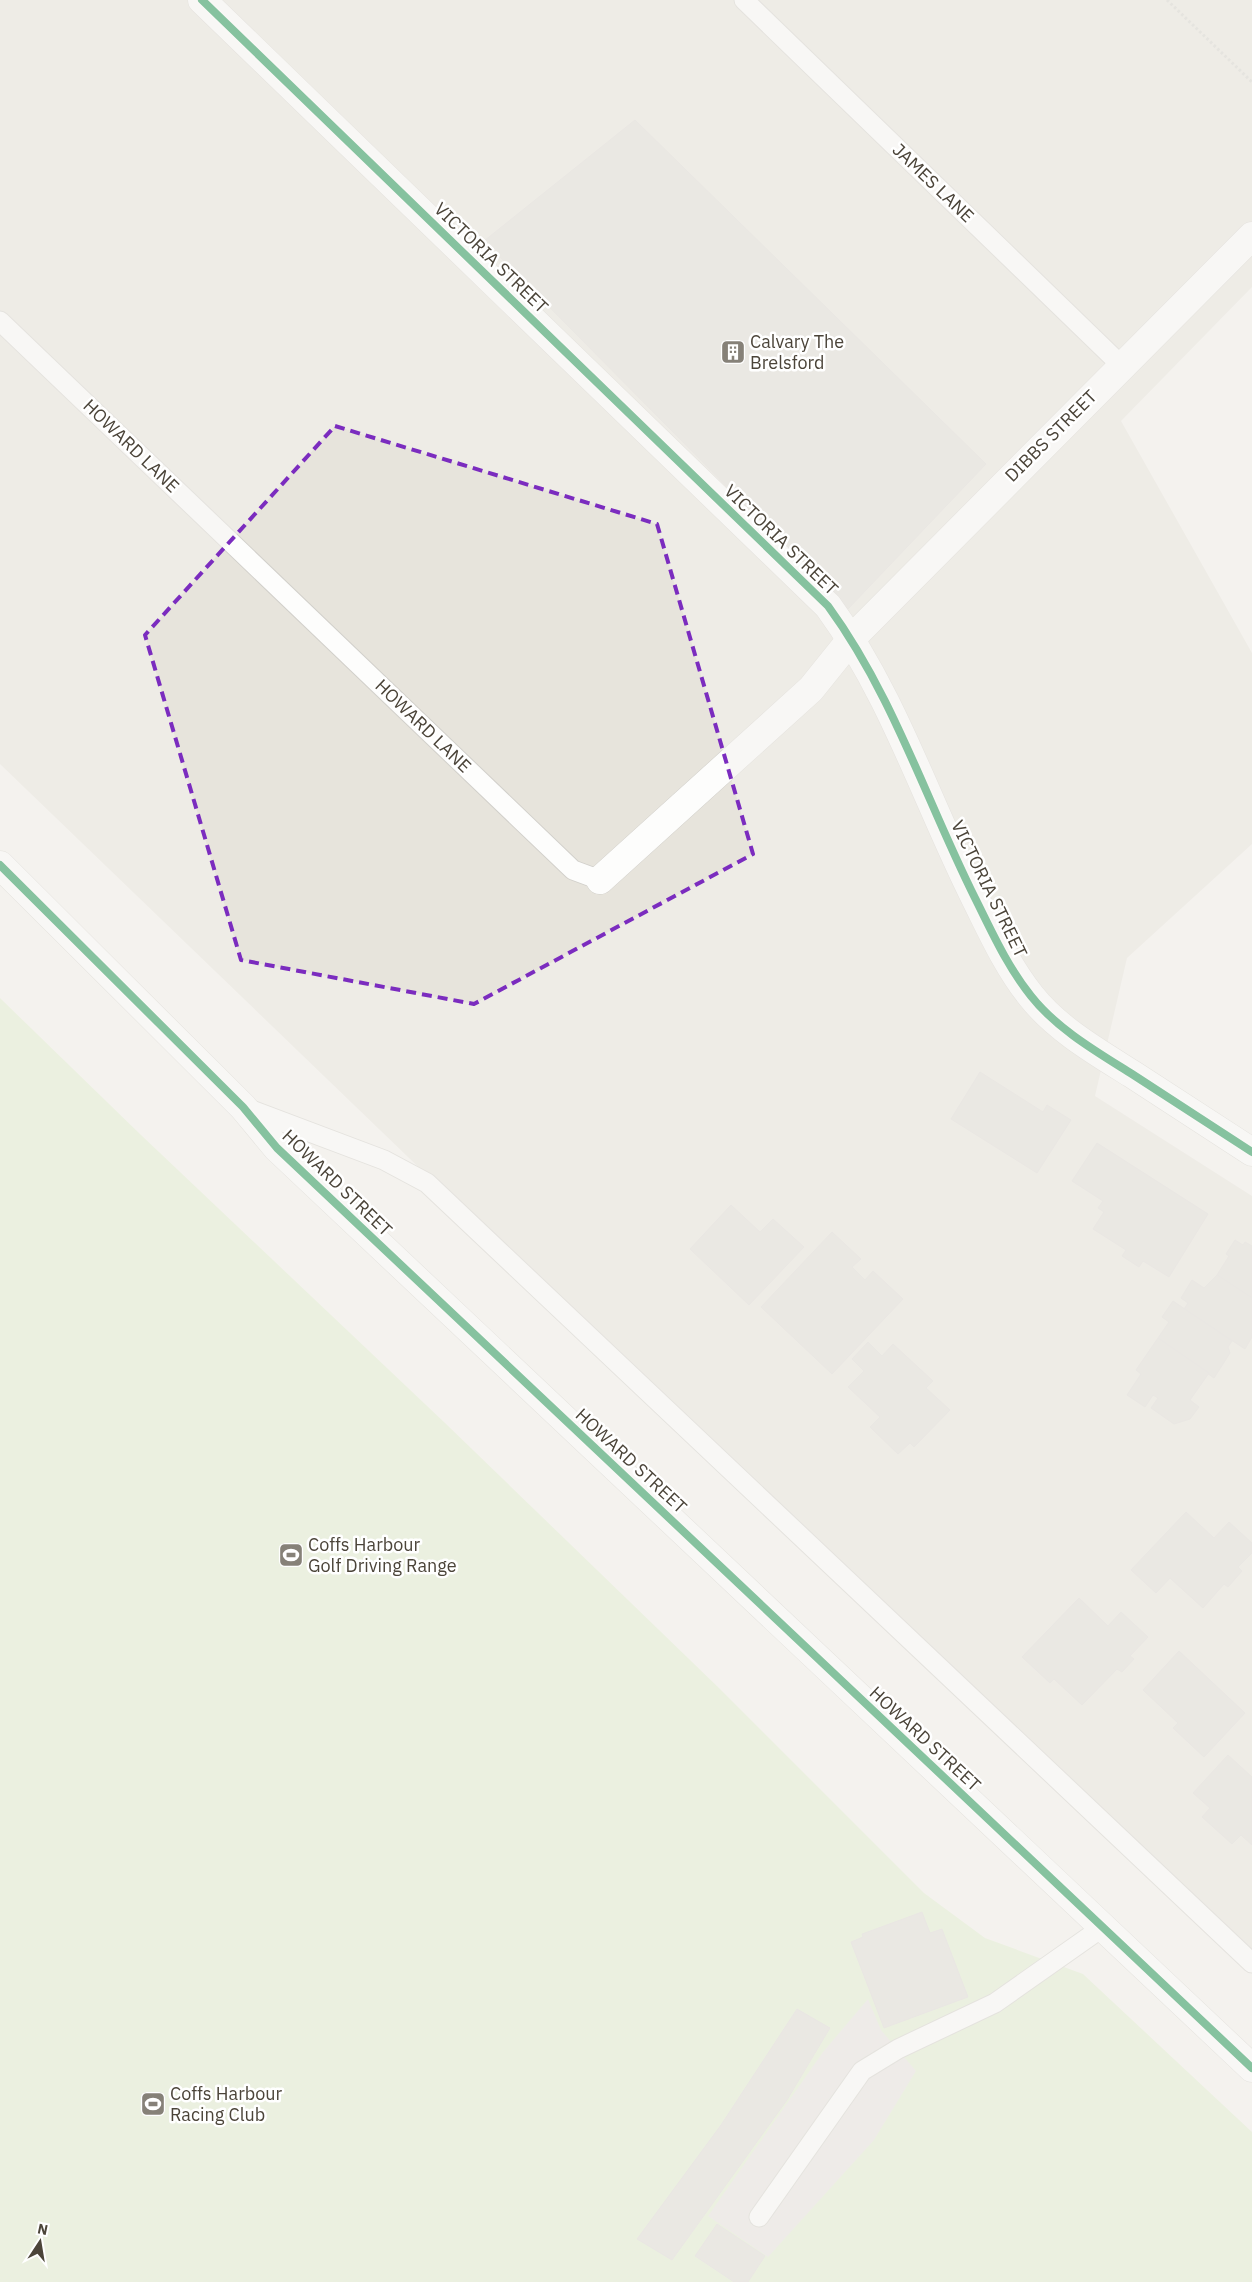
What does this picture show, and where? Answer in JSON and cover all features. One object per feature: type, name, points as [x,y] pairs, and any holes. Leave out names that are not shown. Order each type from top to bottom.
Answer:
[{"type":"street","name":"VICTORIA STREET","points":[[202,0],[828,606],[852,638],[906,741],[952,852],[1008,966],[1032,997],[1051,1017],[1089,1047],[1252,1152]]},
{"type":"street","name":"DIBBS STREET","points":[[852,638],[1252,236]]},
{"type":"street","name":"HOWARD LANE","points":[[600,880],[811,689],[852,638]]},
{"type":"street","name":"HOWARD STREET","points":[[0,865],[243,1107],[277,1148],[1252,2068]]},
{"type":"lane","name":"JAMES LANE","points":[[744,0],[1122,366]]},
{"type":"lane","name":"HOWARD LANE","points":[[0,321],[573,870],[600,880]]},
{"type":"lane","points":[[243,1107],[384,1160],[427,1182],[1252,1963]]},
{"type":"lane","points":[[759,2217],[862,2071],[898,2048],[996,2003],[1103,1927]]},
{"type":"path","points":[[1167,0],[1252,82]]},
{"type":"highlighted area","points":[[335,426],[657,524],[753,854],[474,1004],[241,960],[145,635]]},
{"type":"shaded area","points":[[0,0],[1252,0],[1252,287],[1121,421],[1252,653],[1252,844],[1127,958],[1095,1096],[1252,1196],[1252,1970],[0,764]]},
{"type":"shaded area","points":[[868,1999],[881,2030],[916,2071],[874,2140],[768,2257],[708,2216],[823,2052]]},
{"type":"green space","name":"Coffs Harbour Golf Driving Range","points":[[0,998],[140,1134],[444,1422],[719,1688],[924,1893],[985,1938],[1083,1974],[1252,2132],[1252,2282],[0,2282]]},
{"type":"building","name":"Calvary The Brelsford","points":[[635,120],[986,464],[848,609],[484,241]]},
{"type":"building","points":[[980,1072],[1043,1112],[1047,1105],[1071,1120],[1037,1173],[951,1119]]},
{"type":"building","points":[[1097,1143],[1208,1214],[1169,1277],[1143,1261],[1139,1267],[1122,1256],[1126,1250],[1093,1229],[1104,1212],[1098,1208],[1103,1201],[1072,1181]]},
{"type":"building","points":[[731,1205],[760,1232],[773,1219],[804,1247],[749,1305],[690,1249]]},
{"type":"building","points":[[832,1232],[861,1259],[852,1267],[865,1280],[873,1271],[903,1299],[832,1374],[761,1307]]},
{"type":"building","points":[[1235,1240],[1243,1245],[1245,1242],[1252,1246],[1252,1298],[1217,1275],[1229,1256],[1226,1254]]},
{"type":"building","points":[[1217,1275],[1252,1298],[1252,1337],[1245,1349],[1184,1309],[1188,1303],[1181,1298],[1192,1280],[1204,1288]]},
{"type":"building","points":[[1173,1301],[1232,1341],[1228,1347],[1230,1353],[1214,1378],[1158,1338],[1169,1322],[1162,1317]]},
{"type":"building","points":[[1158,1338],[1209,1373],[1190,1400],[1199,1407],[1190,1419],[1174,1424],[1151,1408],[1158,1398],[1153,1395],[1145,1407],[1127,1395],[1141,1374],[1136,1370]]},
{"type":"building","points":[[868,1342],[882,1356],[893,1344],[933,1381],[926,1388],[950,1410],[914,1447],[910,1443],[898,1454],[870,1427],[880,1417],[848,1387],[864,1371],[852,1359]]},
{"type":"building","points":[[1186,1512],[1214,1538],[1229,1522],[1252,1543],[1252,1553],[1238,1567],[1242,1571],[1228,1587],[1224,1584],[1203,1608],[1170,1578],[1156,1593],[1131,1570]]},
{"type":"building","points":[[1079,1598],[1108,1626],[1121,1612],[1148,1637],[1130,1656],[1134,1659],[1122,1672],[1117,1669],[1082,1705],[1054,1679],[1050,1683],[1022,1657]]},
{"type":"building","points":[[1179,1651],[1245,1713],[1204,1757],[1173,1728],[1178,1723],[1143,1690]]},
{"type":"building","points":[[1228,1755],[1252,1777],[1252,1845],[1241,1835],[1232,1844],[1202,1817],[1210,1808],[1193,1793]]},
{"type":"building","points":[[922,1912],[930,1933],[942,1929],[968,1997],[884,2028],[851,1942],[863,1937],[862,1934]]},
{"type":"building","points":[[797,2009],[830,2028],[787,2100],[672,2260],[637,2239],[721,2125]]},
{"type":"building","points":[[717,2224],[765,2256],[748,2282],[734,2282],[695,2256]]},
{"type":"cycle path","points":[[202,0],[828,606],[851,640],[890,712],[957,861],[1000,949],[1022,985],[1041,1008],[1065,1029],[1092,1048],[1252,1152]]},
{"type":"cycle path","points":[[0,865],[243,1107],[277,1148],[1252,2068]]},
{"type":"place","name":"Calvary The Brelsford","points":[[733,352]]},
{"type":"place","name":"Coffs Harbour Golf Driving Range","points":[[291,1555]]},
{"type":"place","name":"Coffs Harbour Racing Club","points":[[153,2104]]}]
